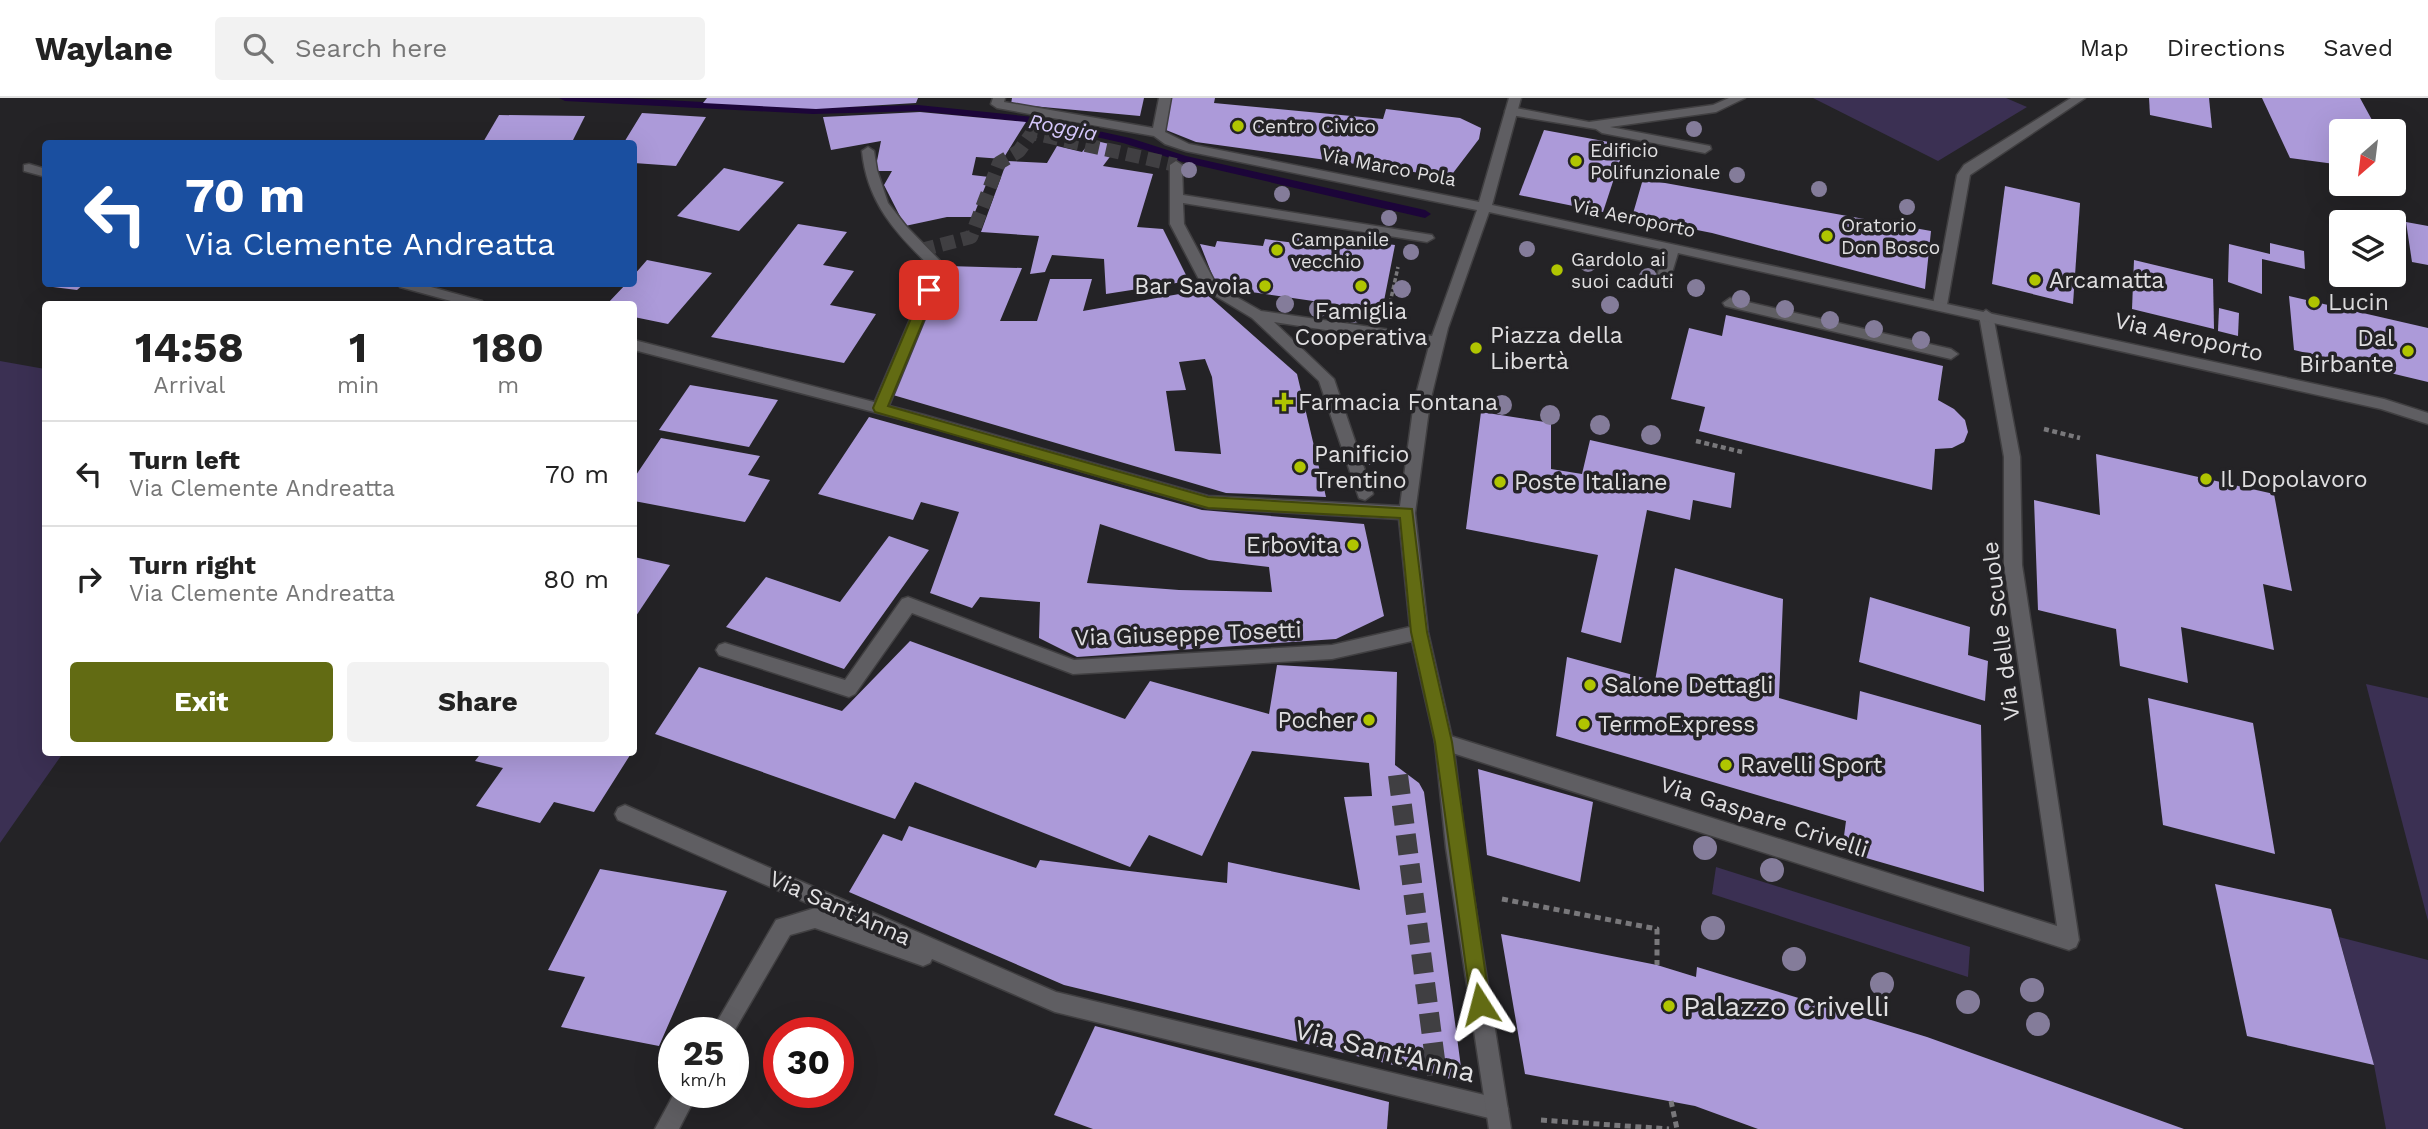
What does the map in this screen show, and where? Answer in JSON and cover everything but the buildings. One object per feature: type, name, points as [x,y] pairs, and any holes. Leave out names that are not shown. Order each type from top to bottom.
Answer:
[{"type":"street","name":"Via Marco Pola","points":[[999,98],[997,104],[1158,133],[1186,147],[1485,205]]},
{"type":"street","points":[[1158,133],[1165,98]]},
{"type":"street","points":[[1588,126],[1716,108],[1738,98]]},
{"type":"street","points":[[1940,305],[1964,175],[1969,168],[2079,98]]},
{"type":"street","points":[[637,346],[880,408],[1208,502],[1407,513],[1414,481],[1422,402],[1438,342],[1485,205],[1513,105],[1588,126],[1705,149]]},
{"type":"street","points":[[868,151],[869,174],[877,198],[900,230],[939,267],[880,408]]},
{"type":"street","points":[[1176,165],[1177,224],[1211,289],[1256,315],[1326,379],[1365,494]]},
{"type":"street","points":[[29,168],[42,172]]},
{"type":"street","points":[[1177,198],[1427,238]]},
{"type":"street","name":"Via Aeroporto","points":[[1485,205],[2384,404],[2428,419]]},
{"type":"street","points":[[1664,276],[1674,247]]},
{"type":"street","points":[[416,287],[466,301]]},
{"type":"street","points":[[1730,303],[1951,354]]},
{"type":"street","points":[[1256,315],[1438,342]]},
{"type":"street","name":"Via delle Scuole","points":[[1986,315],[2012,457],[2013,565],[2069,940]]},
{"type":"street","name":"Via Sant'Anna","points":[[731,1017],[783,927],[815,918],[1055,1002],[1498,1119],[1456,848],[1444,742],[1419,632],[1407,513]]},
{"type":"street","name":"Via Giuseppe Tosetti","points":[[725,650],[849,689],[908,604],[1073,667],[1332,652],[1419,632]]},
{"type":"street","name":"Via Gaspare Crivelli","points":[[1444,742],[2069,940]]},
{"type":"street","name":"Via Sant'Anna","points":[[625,814],[1055,1002]]},
{"type":"street","points":[[666,1129],[678,1108]]},
{"type":"path","points":[[1389,310],[1401,254]]},
{"type":"path","points":[[2035,426],[2080,438]]},
{"type":"path","points":[[1696,442],[1742,452]]},
{"type":"path","points":[[1494,898],[1657,929],[1657,965]]},
{"type":"path","points":[[1671,1101],[1677,1129]]},
{"type":"path","points":[[1541,1120],[1669,1129]]},
{"type":"shaded area","points":[[1813,98],[2006,98],[2027,107],[1938,161]]},
{"type":"shaded area","points":[[0,361],[42,368],[42,756],[61,756],[0,843]]},
{"type":"shaded area","points":[[2366,684],[2428,698],[2428,921]]},
{"type":"shaded area","points":[[1716,867],[1970,947],[1968,977],[1712,894]]},
{"type":"shaded area","points":[[2339,937],[2428,960],[2428,1129],[2386,1129],[2374,1065]]},
{"type":"waterway","name":"Roggia","points":[[565,98],[813,111],[918,108],[1034,120],[1126,140],[1183,159],[1425,214]]},
{"type":"tunnel","points":[[921,250],[971,237],[999,163],[1019,151],[1032,133],[1176,165]]},
{"type":"tunnel","points":[[1398,775],[1437,1075]]},
{"type":"place","name":"Centro Civico","points":[[1238,126]]},
{"type":"place","name":"Edificio Polifunzionale","points":[[1576,161]]},
{"type":"place","name":"Oratorio Don Bosco","points":[[1827,236]]},
{"type":"place","name":"Campanile vecchio","points":[[1277,250]]},
{"type":"place","name":"Gardolo ai suoi caduti","points":[[1557,270]]},
{"type":"place","name":"Arcamatta","points":[[2035,280]]},
{"type":"place","name":"Bar Savoia","points":[[1265,286]]},
{"type":"place","name":"Famiglia Cooperativa","points":[[1361,286]]},
{"type":"place","name":"Lucin","points":[[2314,302]]},
{"type":"place","name":"Piazza della Libertà","points":[[1476,348]]},
{"type":"place","name":"Dal Birbante","points":[[2408,351]]},
{"type":"place","name":"Farmacia Fontana","points":[[1284,402]]},
{"type":"place","name":"Panificio Trentino","points":[[1300,467]]},
{"type":"place","name":"Il Dopolavoro","points":[[2206,479]]},
{"type":"place","name":"Poste Italiane","points":[[1500,482]]},
{"type":"place","name":"Erbovita","points":[[1353,545]]},
{"type":"place","name":"Salone Dettagli","points":[[1590,685]]},
{"type":"place","name":"Pocher","points":[[1369,720]]},
{"type":"place","name":"TermoExpress","points":[[1584,724]]},
{"type":"place","name":"Ravelli Sport","points":[[1726,765]]},
{"type":"place","name":"Palazzo Crivelli","points":[[1669,1006]]},
{"type":"route","points":[[929,290],[880,408],[1208,502],[1407,513],[1419,632],[1444,742],[1456,848],[1480,1004]]}]
